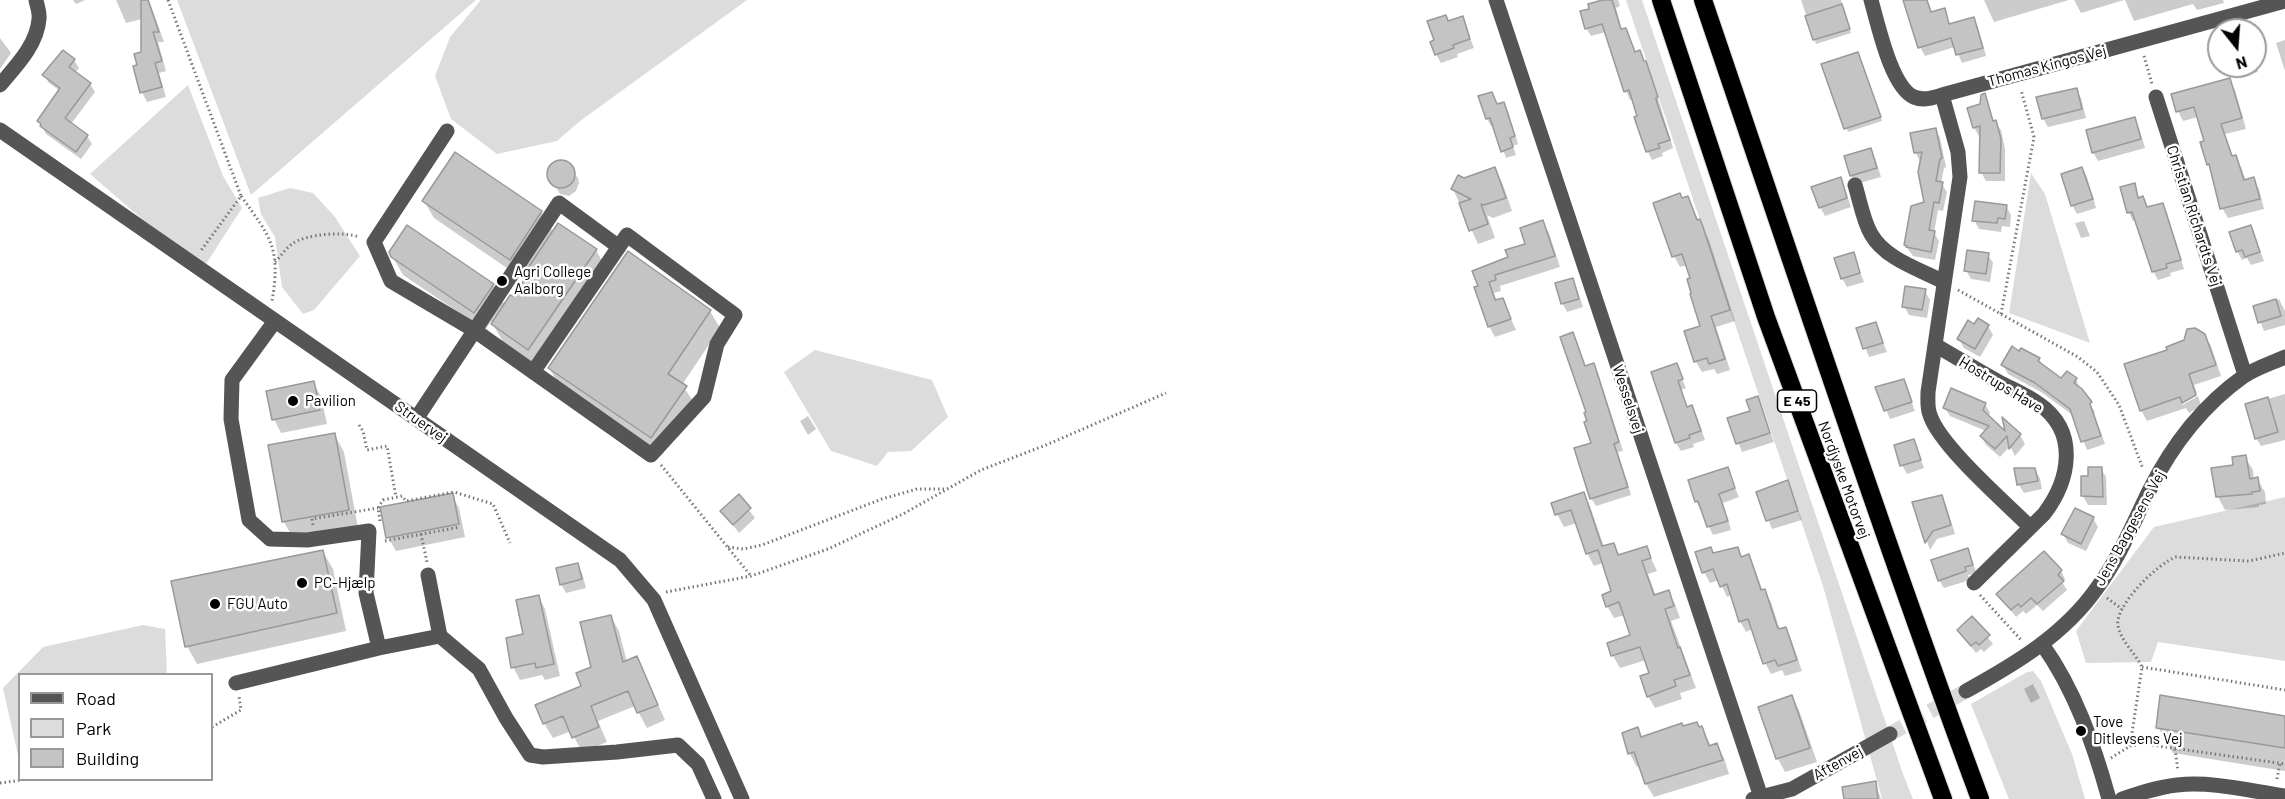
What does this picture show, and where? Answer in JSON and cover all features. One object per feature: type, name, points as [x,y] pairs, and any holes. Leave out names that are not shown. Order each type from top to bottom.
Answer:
[{"type":"highway","name":"Nordjyske Motorvej","points":[[1661,0],[1766,317],[1943,799]]},
{"type":"highway","name":"Nordjyske Motorvej","points":[[1703,0],[1897,570],[1980,799]]},
{"type":"street","points":[[0,86],[28,50],[35,36],[40,18],[36,0]]},
{"type":"street","name":"Wesselsvej","points":[[1496,0],[1756,798]]},
{"type":"street","name":"Thomas Kingos Vej","points":[[1871,0],[1899,84],[1911,96],[1919,99],[1942,95],[2285,1]]},
{"type":"street","points":[[1942,95],[1958,152],[1960,177],[1928,392],[1929,414],[1955,452],[2030,527]]},
{"type":"street","name":"Christian Richardts Vej","points":[[2156,97],[2245,375]]},
{"type":"street","name":"Struervej","points":[[0,130],[620,560],[654,600],[742,799]]},
{"type":"street","points":[[447,131],[374,242],[391,281],[474,330],[533,372],[651,455],[704,397],[717,344],[735,315],[627,235],[533,372]]},
{"type":"street","points":[[1855,185],[1869,232],[1876,243],[1888,254],[1944,282]]},
{"type":"street","points":[[416,419],[559,203],[619,247]]},
{"type":"street","points":[[275,321],[232,380],[231,419],[249,520],[270,539],[307,540],[369,531],[366,593],[379,648]]},
{"type":"street","name":"Hostrups Have","points":[[1935,345],[2040,405],[2055,421],[2063,435],[2066,458],[2061,488],[2053,502],[1974,583]]},
{"type":"street","name":"Jens Baggesens Vej","points":[[1966,691],[2017,663],[2065,624],[2097,589],[2119,554],[2150,488],[2175,446],[2196,420],[2216,399],[2245,375],[2285,357]]},
{"type":"street","points":[[429,576],[440,636],[479,669],[530,755],[543,758],[678,745],[699,764],[714,799]]},
{"type":"street","points":[[236,683],[379,648],[440,636]]},
{"type":"street","points":[[2042,644],[2067,682],[2099,762],[2109,799]]},
{"type":"street","name":"Aftenvej","points":[[1756,798],[1792,789],[1890,734]]},
{"type":"street","points":[[2122,799],[2146,791],[2183,784],[2217,786],[2285,796]]},
{"type":"path","points":[[168,0],[241,196],[270,237],[275,262],[276,279],[271,307],[275,321]]},
{"type":"path","points":[[2144,56],[2156,97]]},
{"type":"path","points":[[2001,314],[2034,137],[2016,75]]},
{"type":"path","points":[[192,264],[241,196]]},
{"type":"path","points":[[275,262],[293,242],[330,233],[350,233],[374,242]]},
{"type":"path","points":[[1944,282],[2078,357],[2097,372],[2119,405],[2150,488]]},
{"type":"path","points":[[649,595],[752,576],[819,553],[866,533],[981,470],[1046,445],[1166,393]]},
{"type":"path","points":[[359,425],[363,431],[367,450],[387,446],[396,497]]},
{"type":"path","points":[[651,455],[668,471],[752,576]]},
{"type":"path","points":[[728,548],[743,549],[762,545],[882,499],[917,489],[947,489]]},
{"type":"path","points":[[312,519],[378,508],[384,500],[396,497],[402,496],[406,501],[454,492],[493,504],[510,543]]},
{"type":"path","points":[[378,508],[382,530]]},
{"type":"path","points":[[381,541],[460,526]]},
{"type":"path","points":[[422,534],[427,560]]},
{"type":"path","points":[[2130,746],[2142,667],[2122,637],[2118,622],[2122,609],[2155,570],[2176,557],[2249,561],[2285,553]]},
{"type":"path","points":[[1974,583],[1978,593],[2020,639]]},
{"type":"path","points":[[2142,667],[2285,690]]},
{"type":"path","points":[[213,727],[241,710],[236,683]]},
{"type":"path","points":[[2099,762],[2111,758],[2130,746],[2144,744],[2285,764]]},
{"type":"path","points":[[0,783],[18,781]]},
{"type":"green space","points":[[177,0],[476,0],[251,195]]},
{"type":"green space","points":[[481,0],[747,0],[580,121],[557,141],[497,154],[451,119],[435,76],[450,37]]},
{"type":"green space","points":[[1626,0],[1642,0],[1913,799],[1882,799],[1823,586]]},
{"type":"green space","points":[[188,85],[223,176],[242,208],[206,264],[142,219],[90,174]]},
{"type":"green space","points":[[2031,173],[2045,194],[2090,343],[2009,313]]},
{"type":"green space","points":[[290,188],[313,193],[335,217],[360,256],[314,310],[303,314],[282,287],[275,237],[261,214],[258,198]]},
{"type":"green space","points":[[815,350],[932,380],[948,417],[911,451],[888,452],[877,466],[831,451],[784,372]]},
{"type":"green space","points":[[2285,497],[2285,661],[2158,642],[2151,662],[2086,663],[2076,631],[2154,527]]},
{"type":"green space","points":[[143,625],[165,629],[167,673],[18,673],[18,756],[3,688],[43,647]]},
{"type":"green space","points":[[2033,671],[2041,681],[2072,754],[2085,799],[2009,799],[1971,704],[2027,672]]},
{"type":"building","points":[[141,0],[148,0],[159,32],[153,32],[162,61],[155,63],[162,87],[140,93],[133,66],[137,65],[134,54],[141,52]]},
{"type":"building","points":[[1612,0],[1621,29],[1626,28],[1635,52],[1640,50],[1646,61],[1670,140],[1658,144],[1660,148],[1646,152],[1634,117],[1637,116],[1629,90],[1624,92],[1602,24],[1585,29],[1580,11],[1589,9],[1588,4]]},
{"type":"building","points":[[1903,0],[1927,0],[1931,12],[1945,8],[1949,24],[1974,17],[1983,48],[1956,55],[1951,38],[1918,48]]},
{"type":"building","points":[[1842,4],[1850,29],[1813,40],[1805,16]]},
{"type":"building","points":[[1446,15],[1448,21],[1463,16],[1470,39],[1435,55],[1430,42],[1434,40],[1427,21]]},
{"type":"building","points":[[63,50],[75,59],[69,67],[91,83],[65,118],[88,135],[76,152],[40,126],[41,124],[37,121],[60,88],[42,75]]},
{"type":"building","points":[[1858,52],[1881,117],[1844,129],[1821,64]]},
{"type":"building","points":[[2230,78],[2242,118],[2221,124],[2232,156],[2236,155],[2244,180],[2254,177],[2260,199],[2220,209],[2209,164],[2207,165],[2200,142],[2204,141],[2194,107],[2176,112],[2171,94]]},
{"type":"building","points":[[2077,88],[2082,109],[2042,119],[2036,97]]},
{"type":"building","points":[[1492,92],[1497,104],[1504,102],[1515,136],[1510,138],[1513,147],[1501,152],[1490,118],[1486,119],[1478,96]]},
{"type":"building","points":[[1985,93],[2001,139],[2000,173],[1979,173],[1980,126],[1973,128],[1967,108],[1980,104],[1981,95]]},
{"type":"building","points":[[2135,117],[2141,139],[2092,153],[2086,130]]},
{"type":"building","points":[[1936,128],[1942,158],[1936,181],[1943,182],[1939,203],[1934,202],[1929,230],[1935,231],[1931,252],[1904,245],[1911,206],[1924,202],[1918,172],[1922,152],[1914,153],[1910,133]]},
{"type":"building","points":[[1871,148],[1877,168],[1850,176],[1844,156]]},
{"type":"building","points":[[455,152],[542,211],[510,260],[422,201]]},
{"type":"building","points":[[561,160],[571,164],[575,174],[571,184],[561,188],[551,184],[547,174],[551,164]]},
{"type":"building","points":[[1495,167],[1506,198],[1481,204],[1488,224],[1469,231],[1459,203],[1471,199],[1451,189],[1458,175],[1464,178]]},
{"type":"building","points":[[2082,167],[2093,199],[2071,206],[2061,174]]},
{"type":"building","points":[[1841,177],[1847,198],[1819,208],[1811,187]]},
{"type":"building","points":[[2135,183],[2138,198],[2143,196],[2147,207],[2163,203],[2181,260],[2166,264],[2167,268],[2152,272],[2132,212],[2127,213],[2120,187]]},
{"type":"building","points":[[1680,193],[1682,198],[1688,196],[1697,220],[1700,219],[1730,310],[1711,316],[1725,359],[1709,364],[1707,358],[1694,362],[1684,331],[1700,326],[1690,294],[1687,279],[1690,278],[1682,254],[1672,257],[1653,203]]},
{"type":"building","points":[[1975,201],[2007,205],[2005,219],[1998,218],[1997,223],[1972,221]]},
{"type":"building","points":[[1543,220],[1555,256],[1495,275],[1496,280],[1489,282],[1495,300],[1503,298],[1511,319],[1488,327],[1474,287],[1478,286],[1472,271],[1508,257],[1505,250],[1525,244],[1520,228]]},
{"type":"building","points":[[558,223],[597,249],[528,350],[491,324],[510,295],[513,296],[529,273],[526,271]]},
{"type":"building","points":[[407,225],[494,284],[474,313],[391,257],[389,252]]},
{"type":"building","points":[[2251,225],[2260,252],[2245,257],[2242,250],[2236,252],[2229,232]]},
{"type":"building","points":[[1967,250],[1989,253],[1986,274],[1964,271]]},
{"type":"building","points":[[628,251],[711,310],[668,374],[687,386],[651,438],[548,368]]},
{"type":"building","points":[[1854,252],[1860,273],[1841,279],[1834,258]]},
{"type":"building","points":[[1573,278],[1579,299],[1561,304],[1555,283]]},
{"type":"building","points":[[1905,286],[1926,289],[1922,310],[1902,307]]},
{"type":"building","points":[[2276,299],[2281,316],[2258,323],[2253,306]]},
{"type":"building","points":[[1978,318],[1989,325],[1975,349],[1957,339],[1968,320],[1974,324]]},
{"type":"building","points":[[1876,322],[1883,343],[1863,349],[1856,328]]},
{"type":"building","points":[[2195,328],[2205,334],[2216,365],[2189,374],[2196,395],[2182,403],[2180,397],[2140,411],[2124,364],[2167,350],[2166,347],[2184,340],[2187,329]]},
{"type":"building","points":[[1573,332],[1585,366],[1594,363],[1619,442],[1614,444],[1628,487],[1590,499],[1574,448],[1591,443],[1584,422],[1587,421],[1584,413],[1586,412],[1560,337]]},
{"type":"building","points":[[2012,346],[2019,351],[2021,348],[2040,358],[2038,361],[2061,378],[2067,371],[2077,378],[2074,383],[2092,402],[2090,404],[2101,436],[2081,442],[2070,409],[2035,383],[2001,365]]},
{"type":"building","points":[[1677,363],[1683,379],[1678,381],[1687,407],[1692,405],[1701,431],[1675,443],[1651,372]]},
{"type":"building","points":[[1904,379],[1912,402],[1884,411],[1875,387]]},
{"type":"building","name":"Pavilion","points":[[314,381],[320,410],[272,420],[266,391]]},
{"type":"building","points":[[1951,388],[1986,403],[1983,410],[2005,431],[2002,417],[2021,434],[2009,449],[2007,436],[1995,449],[1980,436],[1989,426],[1943,408]]},
{"type":"building","points":[[1758,396],[1770,433],[1736,444],[1727,418],[1750,411],[1746,400]]},
{"type":"building","points":[[2268,397],[2278,432],[2255,439],[2245,404]]},
{"type":"building","points":[[335,433],[349,510],[282,522],[268,445]]},
{"type":"building","points":[[1914,439],[1921,460],[1900,466],[1894,445]]},
{"type":"building","points":[[2246,455],[2250,479],[2258,477],[2260,491],[2252,492],[2252,494],[2216,497],[2211,468],[2233,465],[2232,457]]},
{"type":"building","points":[[1728,467],[1735,488],[1719,494],[1728,521],[1707,527],[1688,480]]},
{"type":"building","points":[[2088,467],[2102,467],[2103,497],[2081,496],[2081,476],[2088,476]]},
{"type":"building","points":[[2014,468],[2035,468],[2038,481],[2017,485]]},
{"type":"building","points":[[1788,480],[1798,511],[1766,521],[1756,492]]},
{"type":"building","points":[[1584,492],[1602,546],[1614,543],[1618,555],[1647,546],[1651,558],[1642,561],[1654,595],[1669,590],[1674,606],[1665,609],[1690,675],[1674,680],[1676,686],[1647,697],[1640,676],[1649,673],[1640,647],[1611,656],[1607,643],[1630,635],[1619,602],[1606,607],[1602,595],[1611,591],[1598,550],[1586,554],[1571,510],[1555,515],[1551,503]]},
{"type":"building","points":[[453,493],[459,524],[386,538],[380,507]]},
{"type":"building","points":[[739,494],[751,508],[733,525],[720,511]]},
{"type":"building","points":[[1942,495],[1951,525],[1933,531],[1925,543],[1912,502]]},
{"type":"building","points":[[2075,508],[2094,517],[2081,544],[2061,534]]},
{"type":"building","points":[[1711,547],[1713,553],[1738,547],[1741,557],[1749,554],[1761,590],[1765,589],[1777,626],[1779,629],[1786,627],[1797,660],[1778,666],[1775,660],[1763,664],[1748,619],[1739,622],[1727,584],[1720,587],[1713,569],[1702,573],[1695,552]]},
{"type":"building","points":[[1968,548],[1973,565],[1965,567],[1966,571],[1938,581],[1931,560]]},
{"type":"building","points":[[323,550],[337,613],[185,647],[171,581]]},
{"type":"building","points":[[2044,551],[2062,570],[2058,575],[2064,581],[2037,604],[2031,598],[2021,607],[2018,604],[2011,610],[1996,594]]},
{"type":"building","points":[[578,563],[582,579],[560,585],[556,568]]},
{"type":"building","points":[[539,595],[554,664],[536,668],[535,663],[511,668],[506,638],[523,634],[516,600]]},
{"type":"building","points":[[611,615],[623,662],[637,656],[658,705],[637,713],[628,691],[591,706],[599,727],[572,738],[563,716],[543,724],[535,705],[581,686],[576,673],[591,667],[580,622]]},
{"type":"building","points":[[1972,616],[1990,635],[1979,645],[1976,642],[1971,646],[1957,630]]},
{"type":"building","points":[[1792,695],[1810,748],[1776,759],[1758,707]]},
{"type":"building","points":[[2160,695],[2285,716],[2285,748],[2156,728]]},
{"type":"building","points":[[1697,722],[1699,727],[1702,726],[1709,746],[1717,743],[1723,760],[1645,784],[1634,752],[1628,754],[1622,733],[1638,727],[1641,737],[1682,723],[1683,726]]},
{"type":"building","points":[[1876,781],[1878,799],[1844,799],[1842,787]]},
{"type":"tunnel","points":[[1890,734],[1966,691]]},
{"type":"place","name":"Agri College Aalborg","points":[[502,281]]},
{"type":"place","name":"Pavilion","points":[[293,401]]},
{"type":"place","name":"PC-Hjælp","points":[[302,583]]},
{"type":"place","name":"FGU Auto","points":[[215,604]]},
{"type":"place","name":"Tove Ditlevsens Vej","points":[[2081,731]]}]
